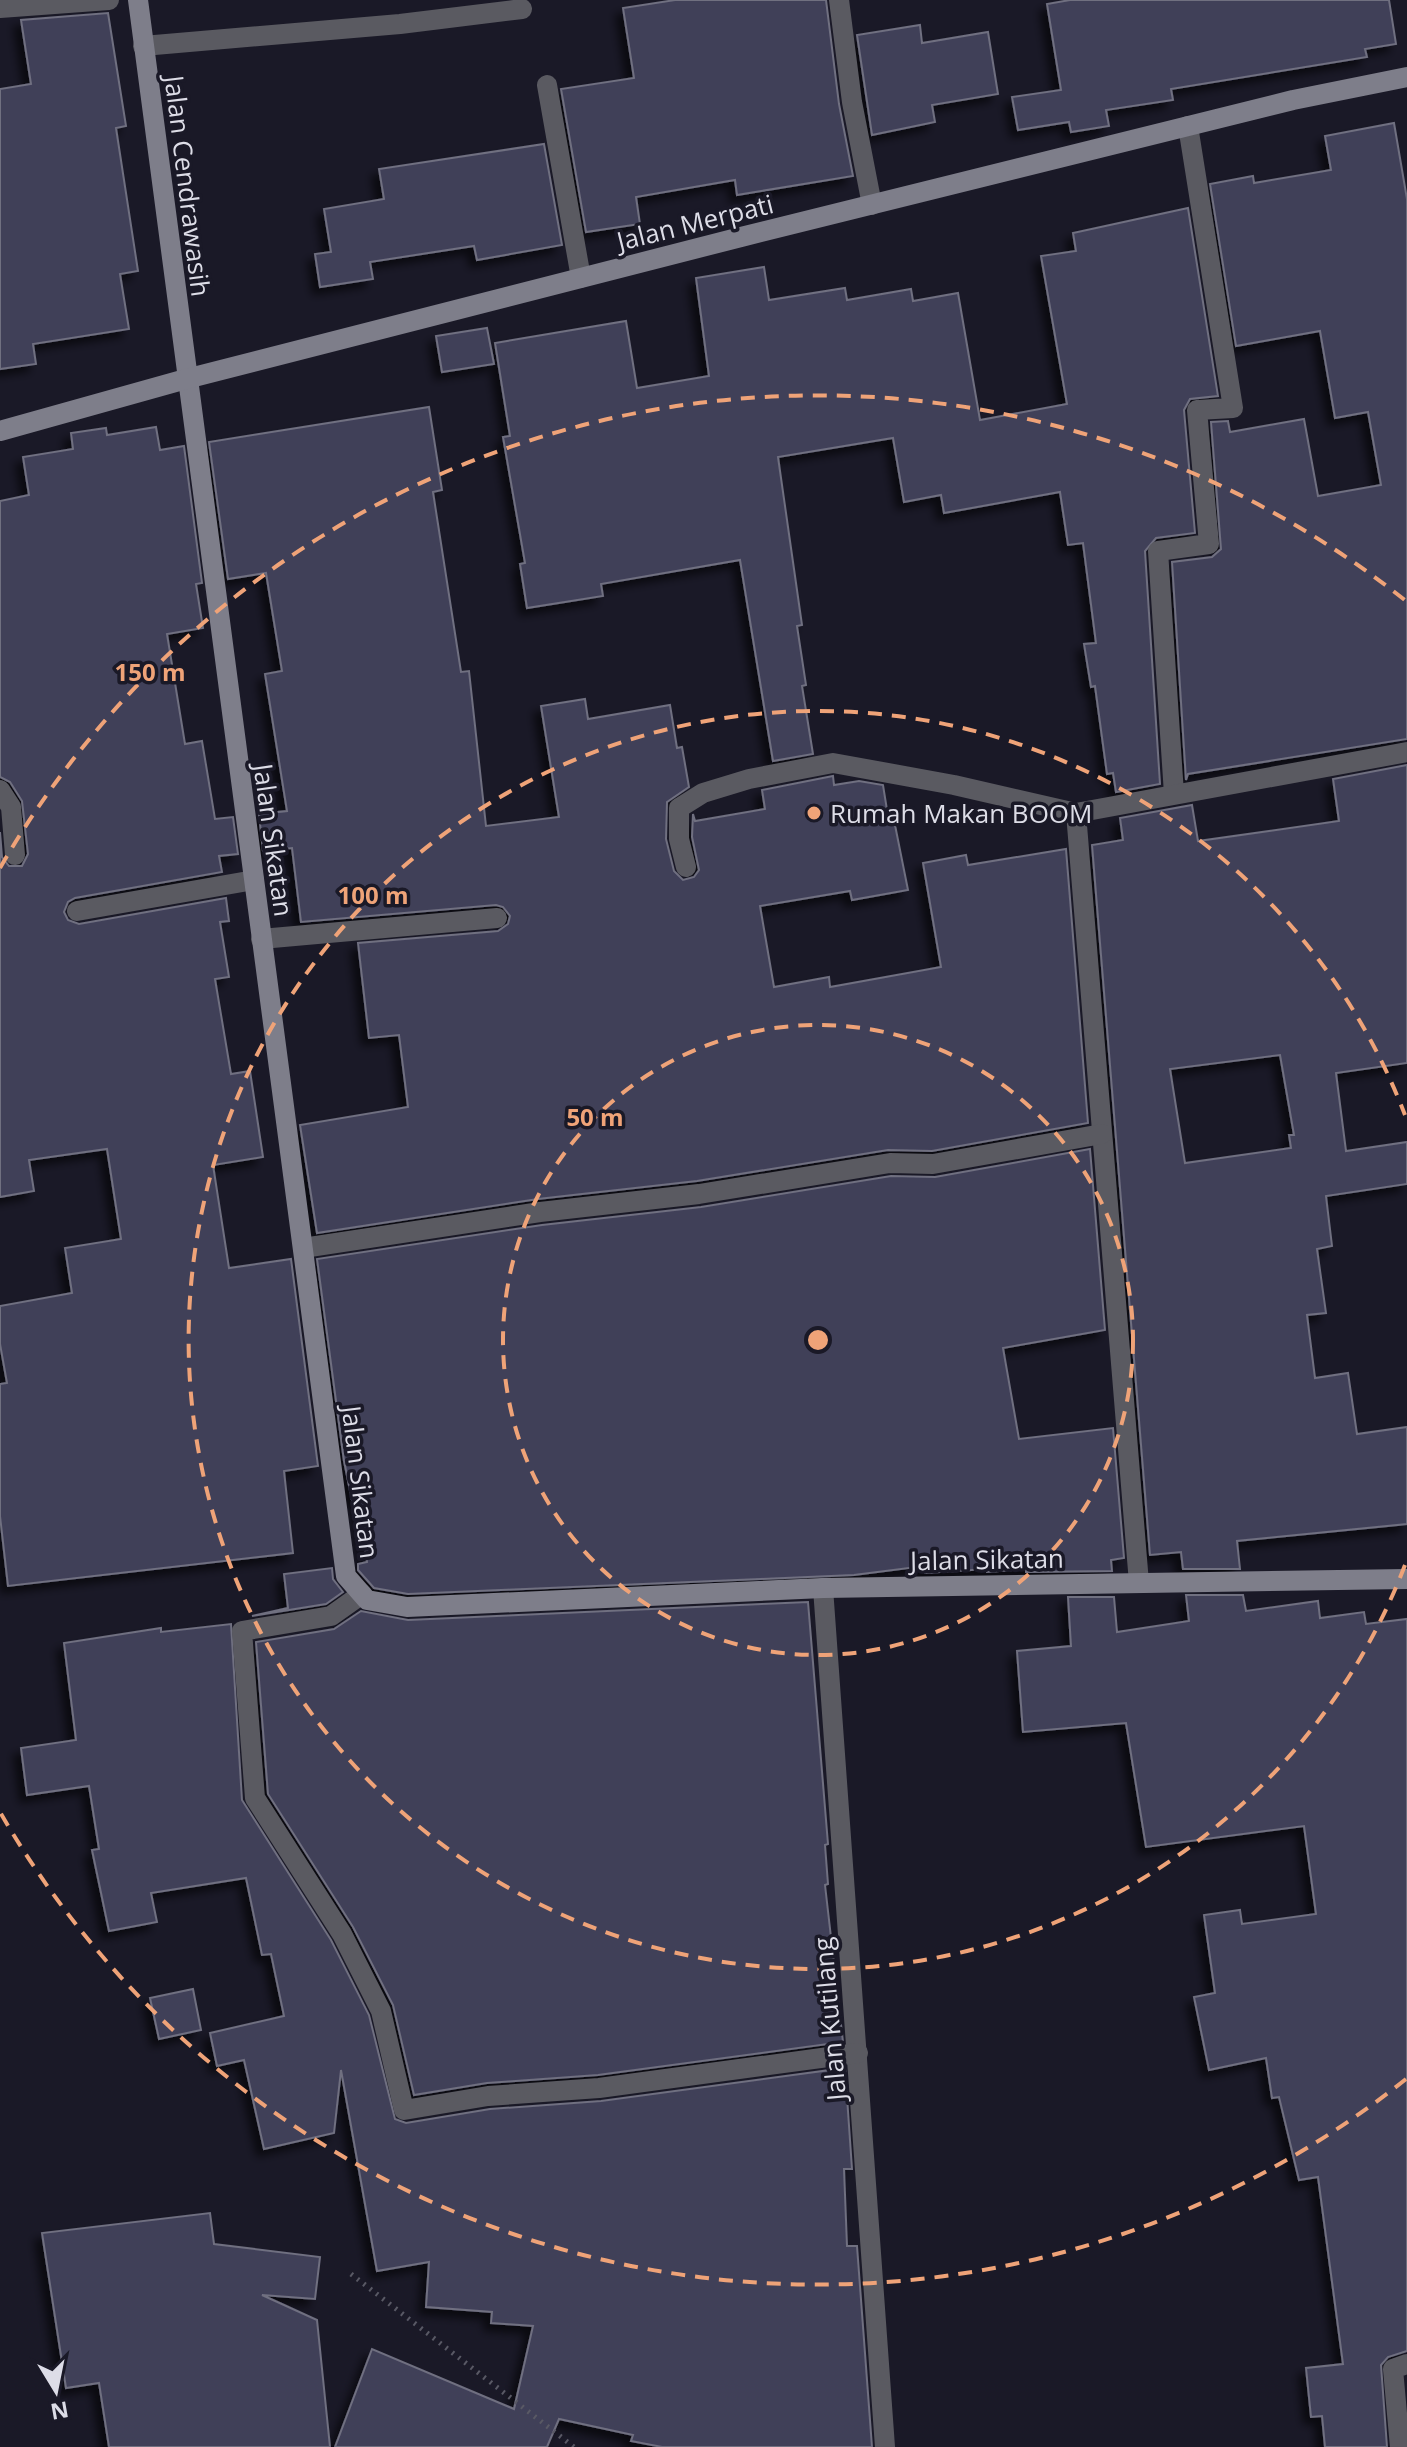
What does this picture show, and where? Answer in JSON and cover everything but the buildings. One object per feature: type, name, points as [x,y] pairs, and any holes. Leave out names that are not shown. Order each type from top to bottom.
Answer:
[{"type":"street","points":[[0,8],[109,0]]},
{"type":"street","name":"Jalan Cendrawasih","points":[[138,0],[186,379]]},
{"type":"street","points":[[839,0],[852,102],[872,205]]},
{"type":"street","points":[[143,46],[400,24],[522,9]]},
{"type":"street","name":"Jalan Merpati","points":[[0,431],[186,379],[581,278],[1188,126],[1407,77]]},
{"type":"street","points":[[547,85],[581,278]]},
{"type":"street","points":[[1174,794],[1158,551],[1209,544],[1197,410],[1233,408],[1188,126]]},
{"type":"street","name":"Jalan Sikatan","points":[[186,379],[346,1576],[367,1600],[407,1607],[823,1588],[1407,1579]]},
{"type":"street","points":[[686,867],[679,839],[679,808],[687,801],[733,784],[803,766],[833,763],[954,785],[1076,813],[1407,752]]},
{"type":"street","points":[[0,790],[11,807],[15,855]]},
{"type":"street","points":[[1076,813],[1139,1583]]},
{"type":"street","points":[[77,911],[254,880]]},
{"type":"street","points":[[261,939],[497,918]]},
{"type":"street","points":[[303,1248],[540,1212],[699,1194],[890,1163],[933,1164],[1102,1134]]},
{"type":"street","name":"Jalan Kutilang","points":[[823,1588],[885,2447]]},
{"type":"street","points":[[362,1594],[331,1616],[242,1631],[248,1718],[255,1798],[342,1934],[381,2011],[404,2110],[488,2096],[599,2088],[858,2053]]},
{"type":"street","points":[[1400,2447],[1393,2369],[1407,2364]]},
{"type":"path","points":[[351,2274],[574,2447]]},
{"type":"place","name":"Rumah Makan BOOM","points":[[814,813]]}]
